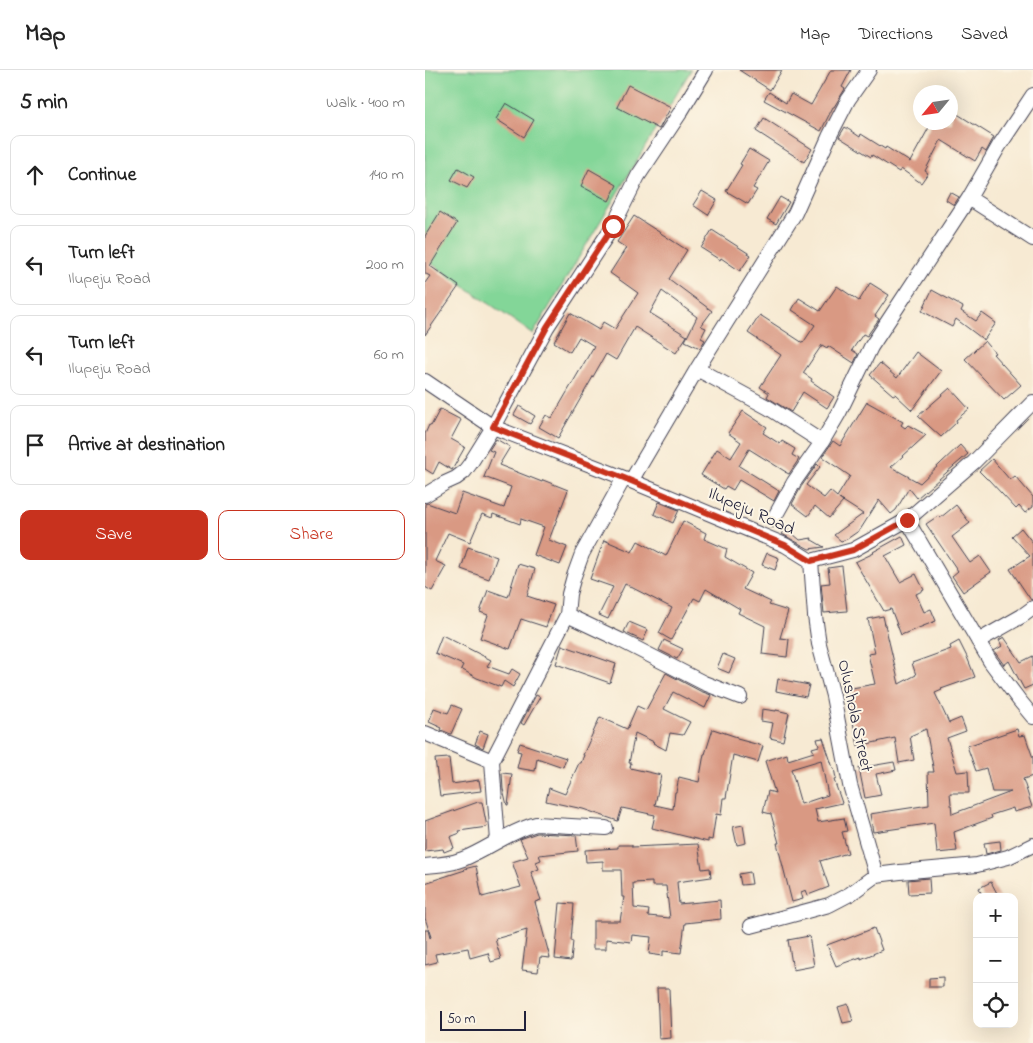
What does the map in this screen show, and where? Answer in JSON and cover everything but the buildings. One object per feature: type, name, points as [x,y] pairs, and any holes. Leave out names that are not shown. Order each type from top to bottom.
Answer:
[{"type":"street","points":[[425,495],[456,478],[463,472],[493,427],[547,327],[613,226],[638,176],[706,70]]},
{"type":"street","points":[[498,841],[492,761],[567,615],[569,594],[582,554],[795,213],[848,100],[869,70]]},
{"type":"street","points":[[773,520],[794,482],[839,414],[871,347],[969,198],[999,146],[1033,95]]},
{"type":"street","points":[[969,198],[1033,238]]},
{"type":"street","points":[[697,369],[769,408],[822,442]]},
{"type":"street","name":"Ilupeju Road","points":[[425,381],[493,427],[785,545],[811,561]]},
{"type":"street","points":[[811,561],[853,550],[907,520],[974,462],[1033,402]]},
{"type":"street","points":[[907,520],[990,661],[1033,717]]},
{"type":"street","name":"Olushola Street","points":[[811,561],[819,644],[833,696],[850,785],[876,875]]},
{"type":"street","points":[[978,641],[1033,608]]},
{"type":"street","points":[[567,615],[704,682],[740,697]]},
{"type":"street","points":[[425,733],[492,761]]},
{"type":"street","points":[[425,866],[441,865],[462,860],[525,827],[536,824],[606,828]]},
{"type":"street","points":[[751,926],[829,905],[850,894],[876,875],[977,866],[1008,857],[1033,845]]},
{"type":"green space","points":[[425,70],[691,70],[533,334],[425,259]]},
{"type":"route","points":[[613,226],[547,327],[493,427],[624,478],[785,545],[811,561],[853,550],[907,520]]}]
